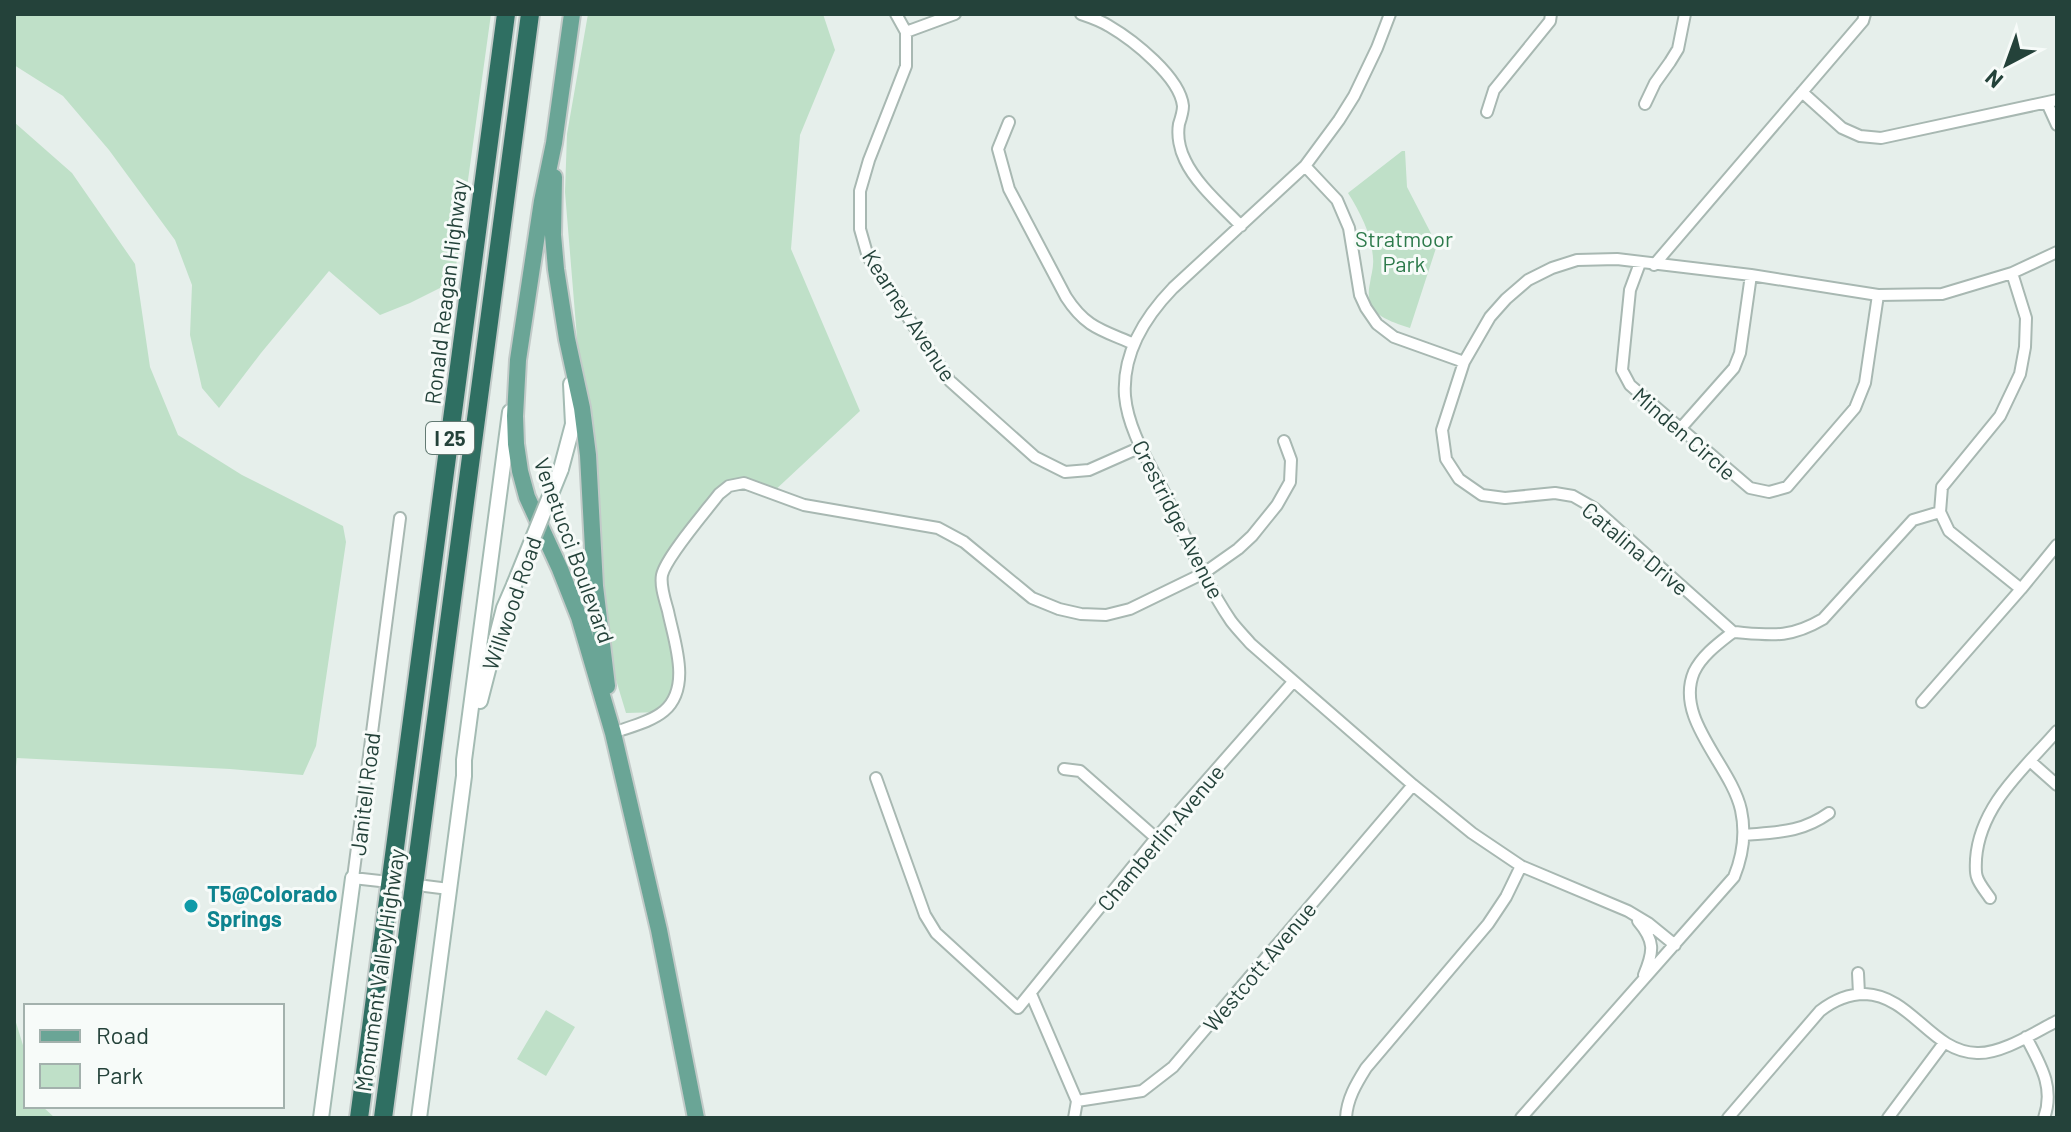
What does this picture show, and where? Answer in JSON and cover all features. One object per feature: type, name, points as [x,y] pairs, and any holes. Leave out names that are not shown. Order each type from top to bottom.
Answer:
[{"type":"highway","name":"Ronald Reagan Highway","points":[[394,861],[506,14]]},
{"type":"highway","name":"Monument Valley Highway","points":[[383,1118],[530,14]]},
{"type":"highway","name":"Monument Valley Highway","points":[[359,1118],[394,861]]},
{"type":"main road","name":"Venetucci Boulevard","points":[[572,14],[518,360],[516,444],[527,497],[579,617],[613,733],[659,930],[696,1118]]},
{"type":"main road","name":"Venetucci Boulevard","points":[[554,143],[555,258],[588,455],[595,586],[613,733]]},
{"type":"street","points":[[896,14],[906,32],[955,14]]},
{"type":"street","points":[[1081,14],[1109,26],[1170,76],[1183,108],[1178,129],[1184,159],[1193,174],[1241,226]]},
{"type":"street","name":"Crestridge Avenue","points":[[1390,14],[1354,96],[1305,166],[1153,309],[1134,344],[1125,377],[1127,409],[1141,447],[1204,573],[1232,621],[1251,644],[1472,833],[1521,866],[1628,911],[1675,945]]},
{"type":"street","points":[[1487,112],[1494,90],[1550,21],[1551,14]]},
{"type":"street","points":[[1645,104],[1678,49],[1685,14]]},
{"type":"street","points":[[1654,265],[1776,125],[1863,21],[1865,14]]},
{"type":"street","name":"Kearney Avenue","points":[[906,32],[906,66],[860,191],[860,229],[868,257],[950,381],[1035,457],[1065,472],[1089,470],[1141,447]]},
{"type":"street","points":[[1802,92],[1842,128],[1860,136],[1881,138],[2052,101],[2057,125]]},
{"type":"street","points":[[1009,122],[998,149],[1009,189],[1066,297],[1077,314],[1093,327],[1134,344]]},
{"type":"street","points":[[1305,166],[1337,200],[1349,228],[1360,295],[1377,324],[1394,337],[1464,362]]},
{"type":"street","name":"Catalina Drive","points":[[1733,632],[1594,508],[1573,496],[1555,493],[1505,498],[1482,495],[1459,479],[1446,459],[1442,430],[1464,362],[1490,317],[1528,280],[1577,260],[1617,259],[1751,275],[1878,295],[1942,294],[2012,273],[2057,252]]},
{"type":"street","name":"Minden Circle","points":[[1640,263],[1630,290],[1622,370],[1630,385],[1750,488],[1769,492],[1787,487],[1855,408],[1865,383],[1878,295]]},
{"type":"street","points":[[2012,273],[2026,318],[2020,374],[2000,416],[1942,487],[1940,512],[1949,531],[2021,589]]},
{"type":"street","points":[[1680,429],[1734,368],[1740,353],[1751,275]]},
{"type":"street","name":"Willwood Road","points":[[464,776],[504,608],[569,442],[573,410],[567,339]]},
{"type":"street","name":"Willwood Road","points":[[419,1118],[518,360]]},
{"type":"street","points":[[613,733],[663,712],[673,700],[679,673],[662,575],[670,559],[719,494],[729,486],[744,483],[804,505],[938,528],[964,542],[1032,598],[1059,609],[1106,615],[1130,609],[1204,573],[1252,536],[1277,505],[1290,482],[1291,460],[1284,441]]},
{"type":"street","points":[[1521,1118],[1734,877],[1741,859],[1744,835],[1741,809],[1733,787],[1695,720],[1689,696],[1694,671],[1710,651],[1733,632],[1779,636],[1805,630],[1823,619],[1913,520],[1940,512]]},
{"type":"street","name":"Janitell Road","points":[[321,1118],[400,518]]},
{"type":"street","points":[[1922,702],[2057,545]]},
{"type":"street","name":"Chamberlin Avenue","points":[[876,778],[925,915],[936,933],[1018,1008],[1156,838],[1293,682]]},
{"type":"street","points":[[1990,898],[1977,877],[1979,837],[1991,808],[2057,731]]},
{"type":"street","points":[[2030,761],[2057,785]]},
{"type":"street","points":[[1064,769],[1080,771],[1156,838]]},
{"type":"street","name":"Westcott Avenue","points":[[1077,1101],[1142,1091],[1173,1067],[1413,785]]},
{"type":"street","points":[[1744,835],[1792,831],[1811,825],[1829,813]]},
{"type":"street","points":[[1346,1118],[1353,1088],[1366,1068],[1488,924],[1521,866]]},
{"type":"street","points":[[353,878],[380,881]]},
{"type":"street","points":[[425,886],[449,889]]},
{"type":"street","points":[[1628,911],[1651,940],[1650,961],[1641,984]]},
{"type":"street","points":[[1858,973],[1859,994]]},
{"type":"street","points":[[1031,994],[1077,1101],[1074,1118]]},
{"type":"street","points":[[1728,1118],[1820,1011],[1845,997],[1876,995],[1902,1007],[1944,1043],[1966,1052],[1989,1053],[2057,1021]]},
{"type":"street","points":[[2026,1037],[2047,1080],[2049,1098],[2044,1118]]},
{"type":"street","points":[[1888,1118],[1944,1043]]},
{"type":"green space","points":[[14,14],[491,14],[454,281],[380,315],[329,271],[219,408],[202,388],[190,335],[192,285],[175,240],[109,150],[63,96],[14,65]]},
{"type":"green space","points":[[588,14],[823,14],[835,50],[800,135],[791,249],[860,411],[772,493],[744,483],[719,494],[670,559],[663,588],[679,673],[663,712],[626,713],[601,630],[565,192],[567,134]]},
{"type":"green space","points":[[14,122],[72,173],[135,264],[150,367],[178,435],[242,475],[343,526],[346,542],[316,746],[303,775],[17,758],[14,784]]},
{"type":"green space","name":"Stratmoor Park","points":[[1405,151],[1407,187],[1437,245],[1410,328],[1379,314],[1370,302],[1372,249],[1365,224],[1348,193]]},
{"type":"green space","points":[[546,1010],[575,1027],[546,1076],[517,1059]]},
{"type":"green space","points":[[14,1016],[24,1048],[24,1108],[44,1108],[55,1118],[14,1118]]},
{"type":"place","name":"T5@Colorado Springs","points":[[191,906]]}]
